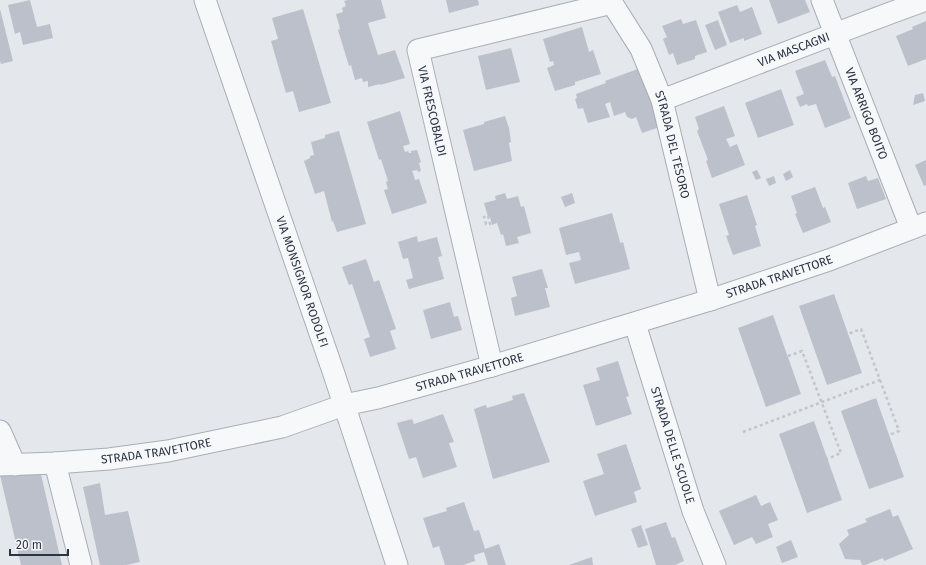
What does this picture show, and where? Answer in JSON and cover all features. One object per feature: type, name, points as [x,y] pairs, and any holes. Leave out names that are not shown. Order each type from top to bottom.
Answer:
[{"type":"street","name":"VIA MONSIGNOR RODOLFI","points":[[205,0],[397,565]]},
{"type":"street","name":"VIA ARRIGO BOITO","points":[[822,0],[834,34],[918,225]]},
{"type":"street","name":"VIA MASCAGNI","points":[[662,100],[926,0]]},
{"type":"street","name":"STRADA DEL TESORO","points":[[611,1],[641,49],[662,100],[710,300]]},
{"type":"street","name":"VIA FRESCOBALDI","points":[[492,366],[418,50],[611,1]]},
{"type":"street","name":"STRADA TRAVETTORE","points":[[7,465],[109,459],[168,451],[282,427],[344,406],[492,366],[635,324],[829,260],[918,225]]},
{"type":"street","name":"STRADA DELLE SCUOLE","points":[[635,324],[693,511],[715,565]]},
{"type":"street","points":[[0,431],[7,465]]},
{"type":"street","points":[[55,463],[81,565]]},
{"type":"path","points":[[848,334],[861,329],[899,431],[889,435]]},
{"type":"path","points":[[788,356],[802,351],[841,453],[827,459]]},
{"type":"path","points":[[743,432],[880,380]]},
{"type":"building","points":[[30,0],[37,27],[50,24],[53,38],[23,45],[20,32],[15,34],[8,5]]},
{"type":"building","points":[[381,0],[386,18],[368,23],[378,55],[395,50],[405,78],[368,87],[368,81],[363,82],[362,78],[355,80],[338,30],[340,29],[336,14],[343,12],[342,8],[346,6],[344,1]]},
{"type":"building","points":[[446,0],[478,0],[479,5],[449,13]]},
{"type":"building","points":[[769,0],[805,0],[810,12],[778,24]]},
{"type":"building","points":[[737,5],[740,12],[752,7],[762,34],[744,41],[744,38],[730,43],[718,12]]},
{"type":"building","points":[[0,9],[13,61],[1,64],[0,61]]},
{"type":"building","points":[[303,9],[331,103],[299,112],[293,91],[286,93],[271,41],[278,39],[272,18]]},
{"type":"building","points":[[681,19],[683,24],[696,20],[707,52],[695,56],[695,59],[677,65],[673,53],[669,55],[663,39],[667,37],[662,26]]},
{"type":"building","points":[[718,20],[727,45],[715,50],[705,25]]},
{"type":"building","points":[[926,21],[926,59],[908,66],[896,36],[913,29],[912,27]]},
{"type":"building","points":[[582,27],[589,52],[593,50],[601,74],[575,82],[575,85],[555,91],[547,68],[554,65],[553,61],[550,62],[543,39]]},
{"type":"building","points":[[511,48],[520,82],[486,90],[478,56]]},
{"type":"building","points":[[825,60],[832,77],[835,76],[851,118],[825,128],[816,104],[808,106],[807,104],[800,107],[796,97],[804,94],[795,71]]},
{"type":"building","points":[[646,66],[663,126],[642,133],[636,117],[632,119],[627,117],[625,112],[614,116],[610,102],[605,104],[610,117],[588,123],[583,108],[578,109],[575,99],[577,98],[576,94],[606,83],[605,81]]},
{"type":"building","points":[[781,89],[794,125],[758,138],[745,103]]},
{"type":"building","points":[[923,93],[925,101],[913,105],[915,95]]},
{"type":"building","points":[[724,106],[735,136],[726,139],[730,147],[737,144],[745,165],[712,178],[706,161],[708,160],[697,131],[699,129],[695,117]]},
{"type":"building","points":[[400,111],[410,144],[403,146],[405,152],[408,151],[411,153],[411,151],[417,150],[421,162],[419,163],[421,171],[412,171],[415,180],[419,179],[427,203],[392,214],[384,190],[388,189],[386,182],[388,181],[381,159],[379,160],[367,122]]},
{"type":"building","points":[[505,116],[509,128],[511,142],[509,143],[512,161],[474,171],[463,130]]},
{"type":"building","points":[[339,131],[366,224],[337,232],[333,221],[332,222],[324,191],[315,194],[304,161],[310,158],[310,156],[314,155],[311,142],[325,138],[325,135]]},
{"type":"building","points":[[926,160],[926,185],[924,186],[915,165]]},
{"type":"building","points":[[757,170],[761,178],[756,180],[752,172]]},
{"type":"building","points":[[790,170],[793,177],[786,181],[783,174]]},
{"type":"building","points":[[774,176],[776,183],[769,186],[766,179]]},
{"type":"building","points":[[866,176],[868,181],[878,178],[886,199],[857,209],[848,183]]},
{"type":"building","points":[[815,187],[823,208],[825,207],[831,222],[803,233],[795,214],[797,213],[791,196]]},
{"type":"building","points":[[505,193],[507,199],[518,196],[521,207],[524,206],[531,233],[517,237],[519,243],[506,246],[503,234],[501,235],[497,223],[492,225],[484,203],[496,200],[495,196]]},
{"type":"building","points":[[572,193],[575,203],[565,207],[561,197]]},
{"type":"building","points":[[747,195],[757,225],[755,226],[761,246],[733,255],[726,236],[729,235],[719,204]]},
{"type":"building","points":[[612,213],[620,243],[623,242],[630,269],[575,284],[569,263],[581,260],[579,252],[566,255],[559,228]]},
{"type":"building","points":[[417,236],[418,242],[437,237],[442,256],[438,257],[444,279],[409,289],[406,280],[413,278],[408,258],[403,259],[398,242]]},
{"type":"building","points":[[366,259],[374,282],[379,280],[396,329],[390,331],[396,349],[370,357],[364,339],[370,337],[352,284],[349,285],[342,267]]},
{"type":"building","points":[[542,269],[548,288],[545,288],[550,307],[515,316],[511,298],[517,296],[512,277]]},
{"type":"building","points":[[834,294],[862,373],[827,385],[799,306]]},
{"type":"building","points":[[450,302],[454,317],[458,316],[462,330],[431,339],[423,310]]},
{"type":"building","points":[[773,315],[801,394],[766,407],[738,328]]},
{"type":"building","points":[[618,361],[629,396],[626,397],[632,414],[596,426],[583,385],[600,380],[596,368]]},
{"type":"building","points":[[524,393],[550,462],[493,479],[474,409],[486,405],[487,408],[513,400],[512,396]]},
{"type":"building","points":[[876,398],[904,477],[869,489],[841,411]]},
{"type":"building","points":[[443,414],[454,442],[449,443],[457,467],[423,478],[416,457],[409,459],[397,423],[412,419],[414,424]]},
{"type":"building","points":[[814,421],[842,500],[807,513],[779,434]]},
{"type":"building","points":[[626,444],[641,489],[634,492],[637,502],[595,516],[583,481],[604,474],[597,454]]},
{"type":"building","points":[[39,466],[62,565],[21,565],[0,475]]},
{"type":"building","points":[[100,483],[105,515],[128,511],[140,562],[126,565],[100,565],[83,487]]},
{"type":"building","points":[[756,495],[761,506],[770,502],[778,520],[768,524],[773,537],[756,544],[752,537],[734,545],[719,511]]},
{"type":"building","points":[[464,502],[474,531],[479,530],[485,549],[499,544],[506,565],[488,565],[484,552],[474,555],[475,561],[463,565],[445,565],[439,546],[433,548],[423,518],[447,511],[446,508]]},
{"type":"building","points":[[890,509],[893,517],[898,515],[913,549],[884,561],[883,558],[865,565],[862,565],[860,560],[845,559],[839,544],[849,535],[847,530],[867,522],[865,519]]},
{"type":"building","points":[[666,522],[672,538],[675,537],[684,561],[675,565],[656,565],[645,529]]},
{"type":"building","points":[[641,525],[648,545],[638,548],[631,529]]},
{"type":"building","points":[[791,540],[798,557],[782,563],[776,547]]},
{"type":"building","points":[[592,557],[593,565],[569,565]]}]
